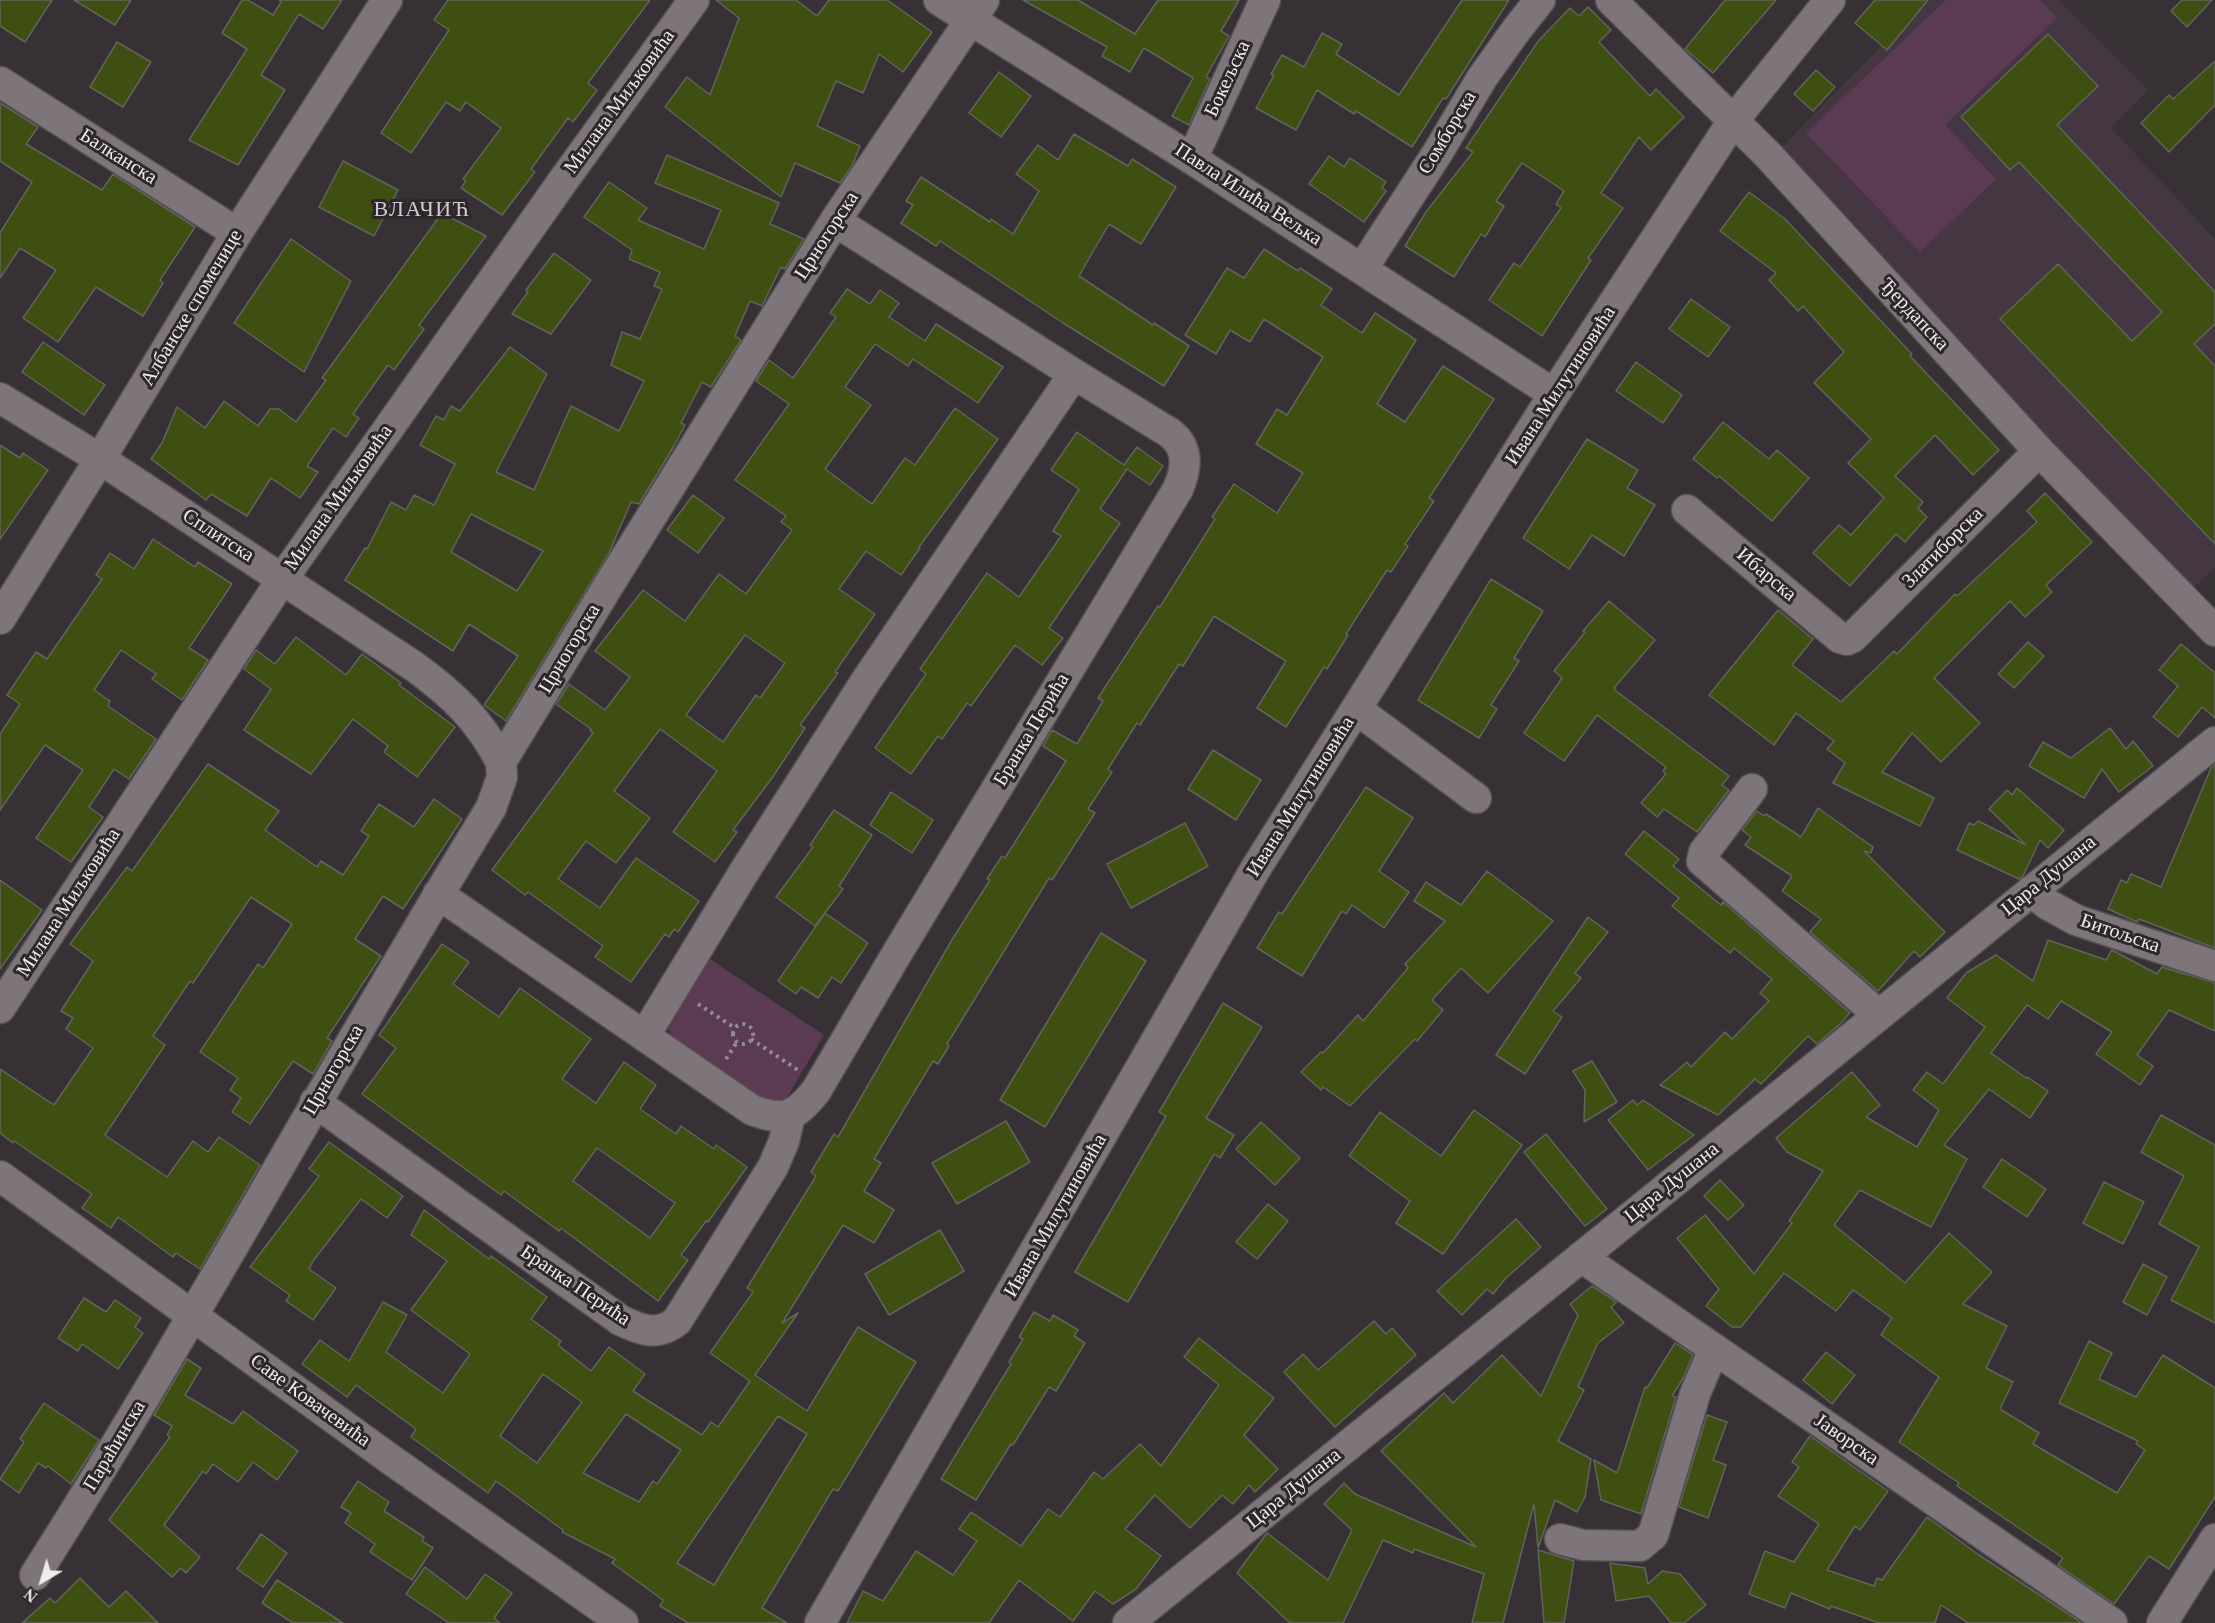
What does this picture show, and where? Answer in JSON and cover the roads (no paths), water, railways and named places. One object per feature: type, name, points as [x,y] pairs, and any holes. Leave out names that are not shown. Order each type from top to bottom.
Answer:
[{"type":"street","name":"Албанске споменице","points":[[0,619],[237,233],[387,0]]},
{"type":"street","name":"Милана Миљковића","points":[[0,1008],[283,578],[565,178],[694,0]]},
{"type":"street","name":"Павла Илића Вељка","points":[[939,0],[978,10],[1192,159],[1554,394]]},
{"type":"street","name":"Бокељска","points":[[1192,159],[1265,0]]},
{"type":"street","name":"Сомборска","points":[[1362,269],[1438,152],[1482,78],[1516,28],[1540,0]]},
{"type":"street","name":"Ђердапска","points":[[1611,0],[1776,164],[2039,451],[2215,631]]},
{"type":"street","name":"Ивана Милутиновића","points":[[820,1623],[1256,868],[1554,394],[1733,121],[1830,0]]},
{"type":"street","name":"Црногорска","points":[[194,1317],[315,1102],[491,808],[502,777],[501,762],[836,221],[978,10]]},
{"type":"street","name":"Балканска","points":[[0,82],[237,233]]},
{"type":"street","name":"Бранка Перића","points":[[315,1102],[620,1320],[648,1331],[668,1328],[677,1321],[773,1167],[784,1141],[790,1115],[803,1107],[816,1091],[1178,489],[1184,476],[1185,456],[1177,439],[836,221]]},
{"type":"street","points":[[645,1035],[744,872],[866,681],[1074,374]]},
{"type":"street","name":"Сплитска","points":[[0,398],[100,459],[283,578],[446,689],[482,728],[501,762]]},
{"type":"street","name":"Златиборска","points":[[1844,640],[1853,637],[2039,451]]},
{"type":"street","name":"Ибарска","points":[[1688,510],[1844,640]]},
{"type":"street","points":[[1356,709],[1476,798]]},
{"type":"street","name":"Цара Душана","points":[[1128,1623],[2215,742]]},
{"type":"street","points":[[1752,789],[1704,852],[1702,861],[1879,1015]]},
{"type":"street","name":"Битољска","points":[[2031,891],[2047,904],[2076,920],[2215,966]]},
{"type":"street","points":[[438,894],[752,1110],[776,1117],[790,1115]]},
{"type":"street","name":"Саве Ковачевића","points":[[0,1176],[623,1623]]},
{"type":"street","name":"Јаворска","points":[[1581,1257],[2112,1623]]},
{"type":"street","name":"Параћинска","points":[[35,1575],[194,1317]]},
{"type":"street","points":[[1560,1539],[1582,1545],[1640,1546],[1653,1534],[1695,1394],[1714,1349]]},
{"type":"street","points":[[2163,1623],[2215,1539]]},
{"type":"district","name":"ВЛАЧИЋ","points":[[422,210]]}]
